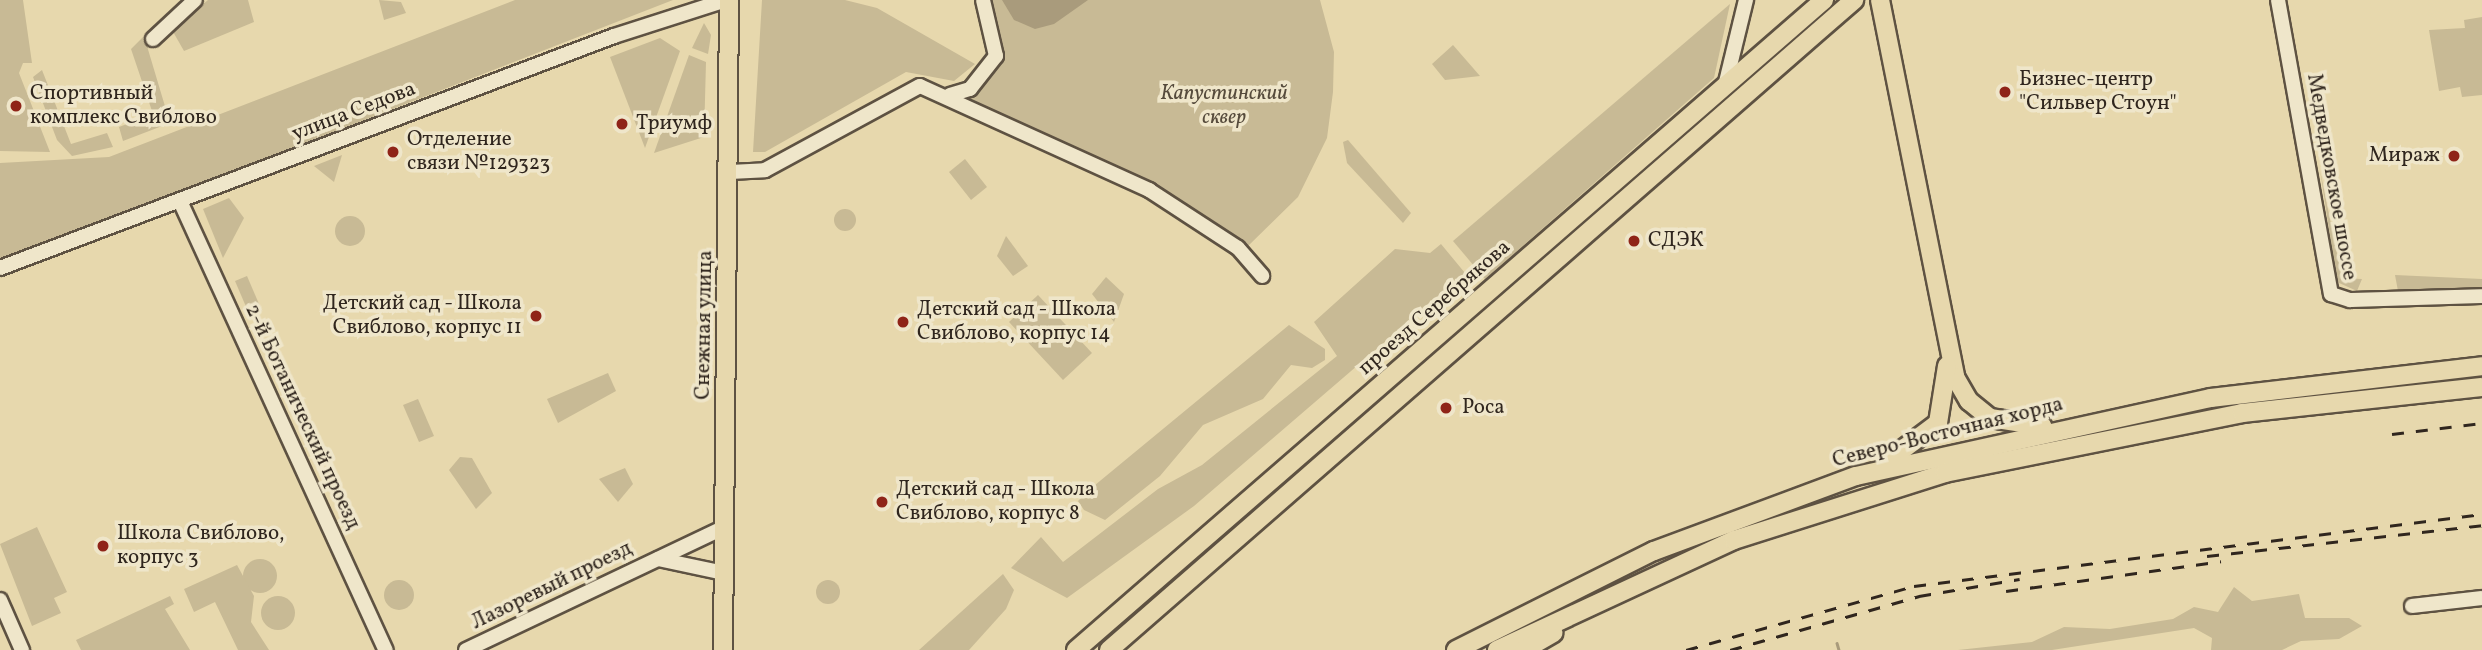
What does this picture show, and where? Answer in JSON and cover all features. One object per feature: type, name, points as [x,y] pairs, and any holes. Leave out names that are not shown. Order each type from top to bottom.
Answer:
[{"type":"main road","name":"Снежная улица","points":[[723,650],[730,172],[727,0]]},
{"type":"main road","name":"проезд Серебрякова","points":[[1076,650],[1824,0]]},
{"type":"main road","name":"проезд Серебрякова","points":[[1110,650],[1854,0]]},
{"type":"main road","points":[[1880,0],[1947,341],[1960,389],[1979,411],[2007,424],[2063,427]]},
{"type":"main road","points":[[1856,476],[1913,448],[1938,423],[1947,392],[1947,341]]},
{"type":"main road","name":"Северо-Восточная хорда","points":[[1456,650],[1654,551],[1856,476],[2063,427],[2211,398],[2389,374],[2482,366]]},
{"type":"main road","name":"Северо-Восточная хорда","points":[[1497,650],[1734,540],[1945,473],[2242,413],[2482,387]]},
{"type":"main road","points":[[1524,650],[1734,540]]},
{"type":"street","points":[[153,39],[195,0]]},
{"type":"street","name":"улица Седова","points":[[0,268],[35,250],[180,201],[687,4],[727,0]]},
{"type":"street","points":[[950,95],[970,89],[996,56],[983,0]]},
{"type":"street","points":[[1725,86],[1746,0]]},
{"type":"street","name":"Медведковское шоссе","points":[[2278,0],[2331,294],[2350,300],[2482,296]]},
{"type":"street","points":[[730,172],[765,170],[911,87],[950,95],[1149,190],[1238,248],[1262,276]]},
{"type":"street","name":"2-й Ботанический проезд","points":[[180,201],[386,650]]},
{"type":"street","name":"Лазоревый проезд","points":[[466,650],[725,527]]},
{"type":"street","name":"Лазоревый проезд","points":[[656,559],[724,573]]},
{"type":"street","points":[[2412,606],[2482,598]]},
{"type":"street","points":[[0,600],[22,650]]},
{"type":"green space","name":"Спортивный комплекс Свиблово","points":[[0,0],[23,0],[32,63],[23,63],[19,73],[50,152],[0,151]]},
{"type":"green space","points":[[208,0],[248,0],[254,22],[184,51],[172,30]]},
{"type":"green space","points":[[379,0],[401,2],[406,13],[384,20]]},
{"type":"green space","points":[[515,0],[673,0],[0,262],[0,163],[109,157]]},
{"type":"green space","points":[[762,0],[845,0],[877,8],[975,64],[954,81],[906,72],[765,152],[753,152]]},
{"type":"green space","name":"Капустинский сквер","points":[[986,0],[1320,0],[1334,52],[1333,92],[1327,138],[1298,197],[1246,248],[1151,187],[963,97],[995,65]]},
{"type":"green space","points":[[1730,4],[1714,78],[1485,279],[1453,241]]},
{"type":"green space","points":[[2482,17],[2482,95],[2462,97],[2460,87],[2439,91],[2429,30],[2465,28],[2464,20]]},
{"type":"green space","points":[[704,23],[711,35],[708,54],[692,48]]},
{"type":"green space","points":[[144,36],[170,123],[123,141],[119,127],[153,114],[131,49]]},
{"type":"green space","points":[[660,38],[680,51],[645,148],[610,57]]},
{"type":"green space","points":[[1453,45],[1480,76],[1445,80],[1432,64]]},
{"type":"green space","points":[[689,55],[706,62],[704,137],[654,153]]},
{"type":"green space","points":[[42,70],[71,144],[107,133],[113,147],[72,156],[57,140],[33,77]]},
{"type":"green space","points":[[1348,140],[1411,213],[1403,223],[1347,163],[1343,142]]},
{"type":"green space","points":[[342,155],[334,182],[314,166]]},
{"type":"green space","points":[[965,159],[987,187],[971,200],[949,172]]},
{"type":"green space","points":[[2320,170],[2342,278],[2362,279],[2357,291],[2337,282]]},
{"type":"green space","points":[[229,198],[244,218],[223,258],[203,209]]},
{"type":"green space","points":[[845,209],[853,212],[856,220],[853,228],[845,231],[837,228],[834,220],[837,212]]},
{"type":"green space","points":[[350,216],[361,220],[365,231],[361,242],[350,246],[339,242],[335,231],[339,220]]},
{"type":"green space","points":[[1006,236],[1028,266],[1013,276],[997,256]]},
{"type":"green space","points":[[1441,244],[1465,273],[1194,506],[1067,598],[1011,568],[1041,537],[1063,562],[1158,489],[1202,465],[1337,356],[1314,322],[1395,249],[1430,253]]},
{"type":"green space","points":[[2395,275],[2482,279],[2482,290],[2398,291]]},
{"type":"green space","points":[[247,276],[262,311],[250,316],[235,281]]},
{"type":"green space","points":[[1106,277],[1124,294],[1114,322],[1092,294]]},
{"type":"green space","points":[[1038,295],[1092,353],[1063,380],[1009,322]]},
{"type":"green space","points":[[1289,325],[1325,349],[1325,360],[1312,368],[1291,365],[1263,399],[1203,425],[1160,476],[1105,520],[1084,510],[1078,501],[1089,490]]},
{"type":"green space","points":[[608,373],[616,391],[558,423],[547,399]]},
{"type":"green space","points":[[418,399],[434,436],[419,442],[403,405]]},
{"type":"green space","points":[[460,457],[472,458],[492,493],[476,509],[449,470]]},
{"type":"green space","points":[[625,468],[633,484],[618,502],[599,479]]},
{"type":"green space","points":[[37,527],[67,592],[54,598],[61,613],[32,626],[0,544]]},
{"type":"green space","points":[[260,559],[272,564],[277,576],[272,588],[260,593],[248,588],[243,576],[248,564]]},
{"type":"green space","points":[[237,565],[254,596],[251,622],[269,650],[238,650],[215,602],[194,612],[184,589]]},
{"type":"green space","points":[[1003,574],[1014,590],[1006,609],[969,650],[919,650]]},
{"type":"green space","points":[[399,580],[410,584],[414,595],[410,606],[399,610],[388,606],[384,595],[388,584]]},
{"type":"green space","points":[[828,580],[839,587],[840,592],[833,603],[828,604],[817,597],[816,592],[823,581]]},
{"type":"green space","points":[[2234,587],[2252,601],[2299,594],[2305,618],[2349,618],[2362,626],[2339,639],[2301,641],[2282,650],[2211,650],[2212,638],[2194,628],[2052,650],[1958,650],[2032,642],[2064,627],[2110,629],[2173,619],[2194,607],[2218,612]]},
{"type":"green space","points":[[170,596],[174,604],[165,609],[190,650],[81,650],[76,640]]},
{"type":"green space","points":[[278,596],[290,601],[295,613],[290,625],[278,630],[266,625],[261,613],[266,601]]},
{"type":"shaded area","points":[[1002,0],[1088,0],[1054,24],[1035,29],[1014,20]]},
{"type":"waterway","points":[[1837,643],[1839,650]]},
{"type":"railway","points":[[2392,434],[2482,423]]},
{"type":"railway","points":[[1686,650],[1914,586],[2482,514]]},
{"type":"railway","points":[[2207,556],[2482,525]]},
{"type":"railway","points":[[2006,591],[2221,561]]},
{"type":"railway","points":[[1730,650],[1919,596],[2020,579]]},
{"type":"place","name":"Бизнес-центр \"Сильвер Стоун\"","points":[[2005,92]]},
{"type":"place","name":"Спортивный комплекс Свиблово","points":[[16,106]]},
{"type":"place","name":"Триумф","points":[[622,124]]},
{"type":"place","name":"Отделение связи №129323","points":[[393,152]]},
{"type":"place","name":"Мираж","points":[[2454,156]]},
{"type":"place","name":"СДЭК","points":[[1634,241]]},
{"type":"place","name":"Детский сад - Школа Свиблово, корпус 11","points":[[536,316]]},
{"type":"place","name":"Детский сад - Школа Свиблово, корпус 14","points":[[903,322]]},
{"type":"place","name":"Роса","points":[[1446,408]]},
{"type":"place","name":"Детский сад - Школа Свиблово, корпус 8","points":[[882,502]]},
{"type":"place","name":"Школа Свиблово, корпус 3","points":[[103,546]]}]
